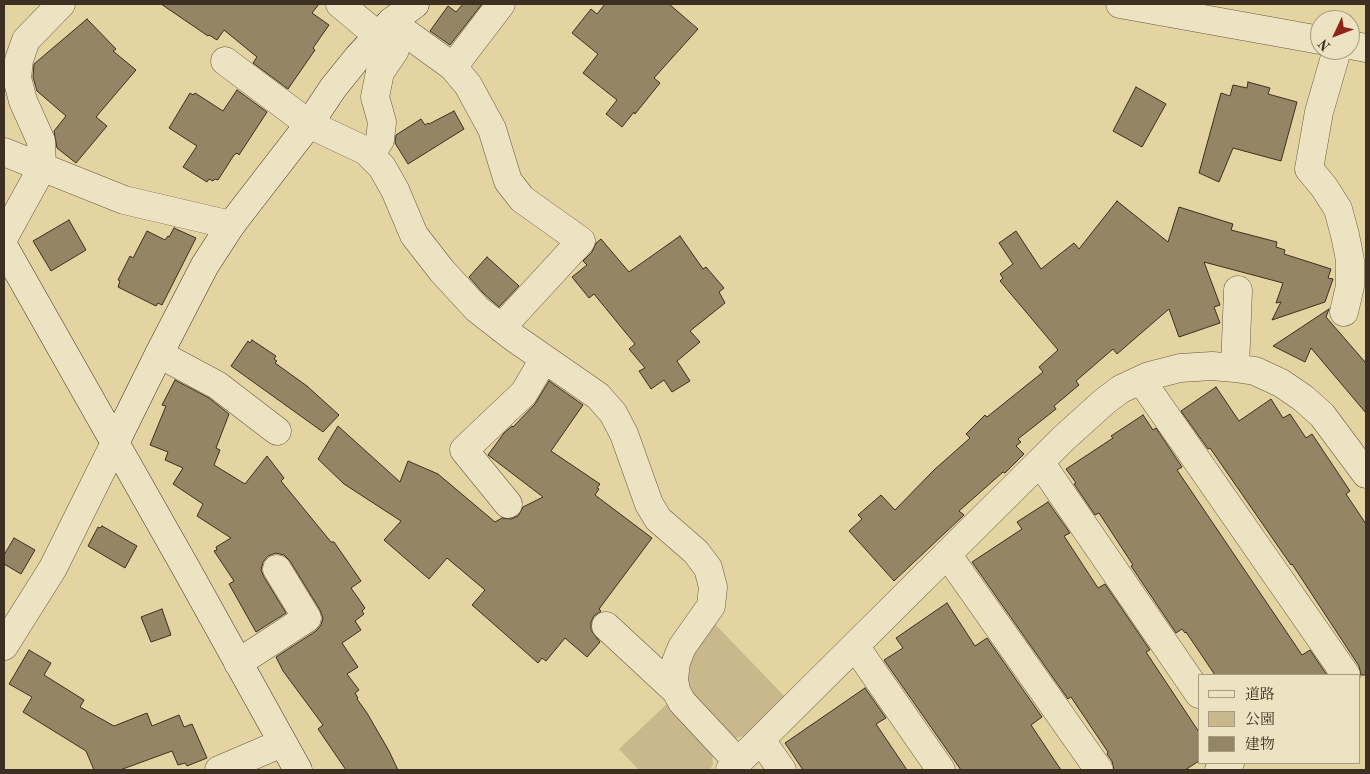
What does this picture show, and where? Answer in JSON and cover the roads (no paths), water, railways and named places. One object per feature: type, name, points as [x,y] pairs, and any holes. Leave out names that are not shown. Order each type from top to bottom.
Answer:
[{"type":"street","points":[[4,237],[42,168],[41,141],[23,101],[17,78],[19,60],[26,40],[61,4]]},
{"type":"street","points":[[340,4],[453,67],[468,85],[492,129],[508,181],[522,199],[581,241],[501,328]]},
{"type":"street","points":[[4,646],[53,568],[159,354],[205,266],[231,225],[309,124],[333,88],[385,28],[415,4]]},
{"type":"street","points":[[453,67],[501,4]]},
{"type":"street","points":[[1120,4],[1310,38]]},
{"type":"street","points":[[370,155],[380,140],[382,122],[375,97],[380,72],[394,50],[385,28]]},
{"type":"street","points":[[1334,60],[1319,112],[1309,169],[1324,187],[1338,209],[1345,235],[1350,260],[1350,286],[1344,312]]},
{"type":"street","points":[[225,61],[309,124],[366,151],[382,167],[395,190],[414,235],[442,271],[477,309],[598,396],[613,413],[624,434],[649,504],[658,518],[696,552],[708,568],[713,587],[711,606],[682,647],[676,662],[674,679],[676,691]]},
{"type":"street","points":[[4,152],[124,200],[231,225]]},
{"type":"street","points":[[4,247],[298,770]]},
{"type":"street","points":[[1236,368],[1238,290]]},
{"type":"street","points":[[159,354],[218,386],[277,431]]},
{"type":"street","points":[[508,504],[464,450],[524,394],[544,359]]},
{"type":"street","points":[[606,626],[676,691],[682,702],[734,766],[1040,462],[1121,389],[1149,376],[1180,368],[1212,366],[1255,371],[1282,383],[1322,415],[1366,474]]},
{"type":"street","points":[[1141,380],[1345,674]]},
{"type":"street","points":[[1040,462],[1198,693]]},
{"type":"street","points":[[947,554],[1099,770]]},
{"type":"street","points":[[238,663],[307,618],[277,569]]},
{"type":"street","points":[[855,646],[941,770]]},
{"type":"street","points":[[761,740],[782,770]]},
{"type":"street","points":[[219,770],[282,743]]}]
